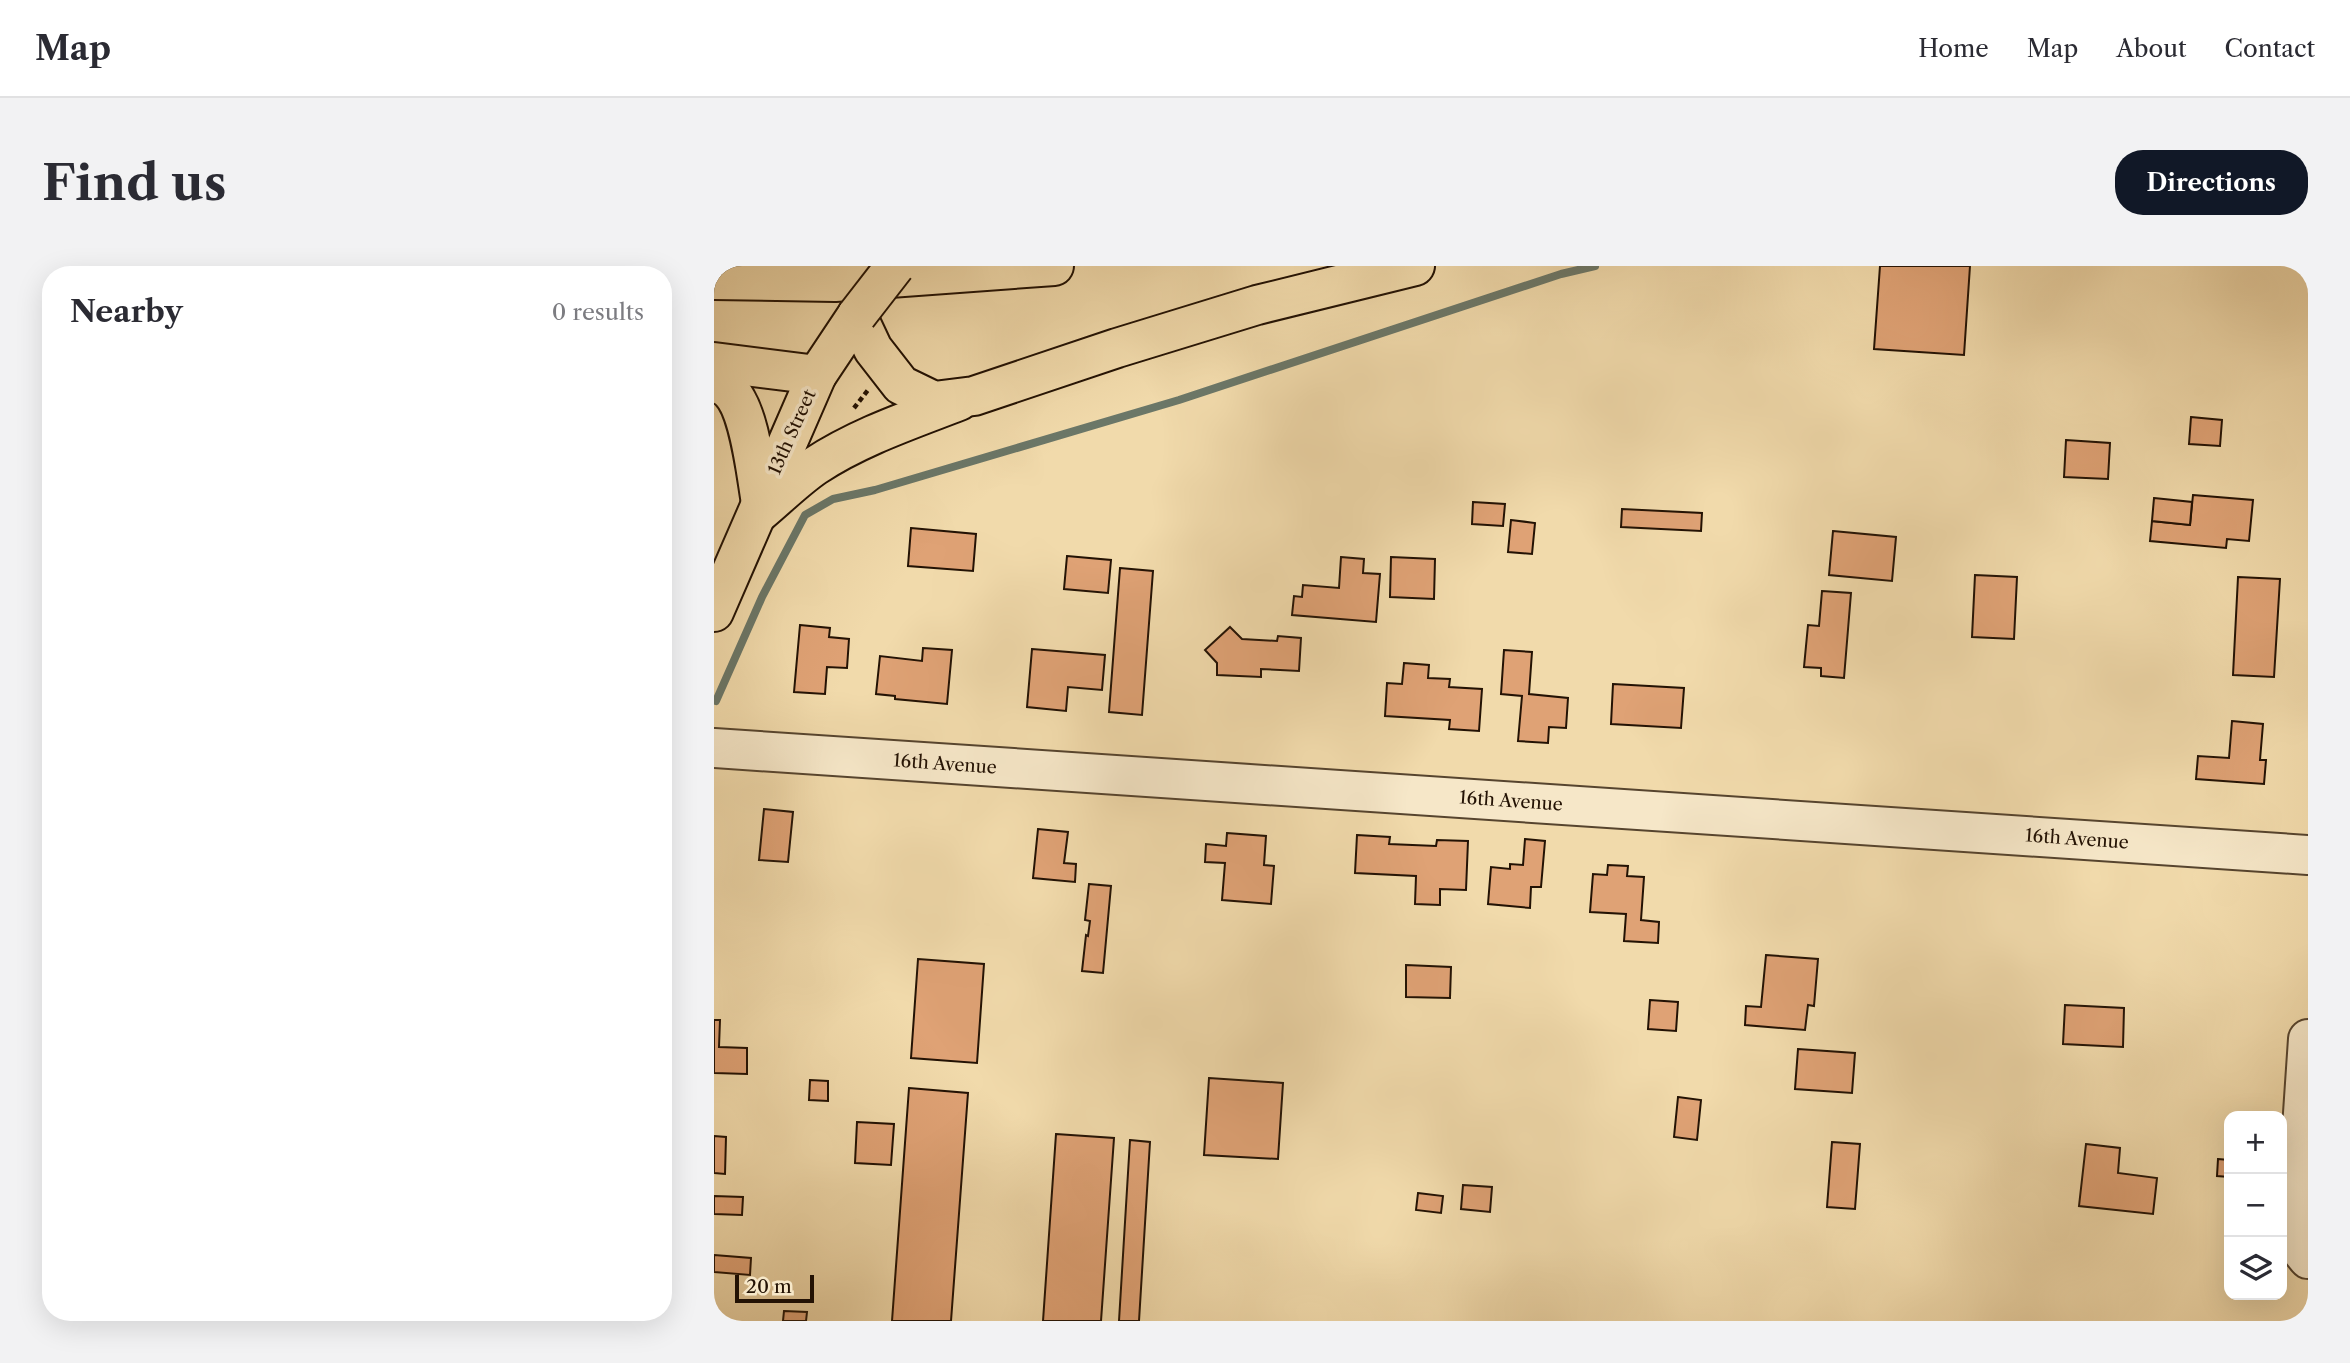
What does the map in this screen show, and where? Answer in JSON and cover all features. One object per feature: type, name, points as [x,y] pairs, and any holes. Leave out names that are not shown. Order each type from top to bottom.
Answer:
[{"type":"main road","name":"13th Street","points":[[714,612],[817,376],[857,315],[895,266]]},
{"type":"main road","points":[[714,280],[835,282],[1054,266]]},
{"type":"main road","points":[[758,509],[839,451],[870,435],[974,396],[1257,305],[1415,266]]},
{"type":"main road","points":[[857,315],[873,349],[901,385],[934,401],[974,396]]},
{"type":"main road","points":[[714,362],[817,376]]},
{"type":"main road","points":[[714,382],[730,390],[741,410],[750,436],[758,509]]},
{"type":"street","name":"16th Avenue","points":[[714,748],[2308,855]]},
{"type":"street","points":[[2308,1039],[2295,1232],[2300,1249],[2308,1259]]},
{"type":"building","points":[[1880,266],[1970,266],[1964,355],[1874,349]]},
{"type":"building","points":[[2191,417],[2222,420],[2220,446],[2189,444]]},
{"type":"building","points":[[2066,440],[2110,443],[2108,479],[2064,477]]},
{"type":"building","points":[[2193,495],[2253,500],[2249,541],[2227,539],[2226,548],[2150,541],[2152,521],[2190,525]]},
{"type":"building","points":[[2154,498],[2192,502],[2190,525],[2152,521]]},
{"type":"building","points":[[1473,502],[1505,504],[1503,526],[1472,524]]},
{"type":"building","points":[[1622,509],[1702,513],[1701,531],[1621,527]]},
{"type":"building","points":[[1511,520],[1535,523],[1532,554],[1508,552]]},
{"type":"building","points":[[911,528],[976,534],[973,571],[908,566]]},
{"type":"building","points":[[1833,531],[1896,537],[1892,581],[1829,575]]},
{"type":"building","points":[[1067,556],[1111,560],[1108,593],[1064,589]]},
{"type":"building","points":[[1341,557],[1364,559],[1363,573],[1380,574],[1376,622],[1292,615],[1294,596],[1302,597],[1303,585],[1339,588]]},
{"type":"building","points":[[1391,557],[1435,559],[1434,599],[1390,597]]},
{"type":"building","points":[[1120,568],[1153,571],[1142,715],[1109,712]]},
{"type":"building","points":[[1975,575],[2017,577],[2014,639],[1972,637]]},
{"type":"building","points":[[2238,577],[2280,579],[2274,677],[2233,675]]},
{"type":"building","points":[[1822,591],[1851,593],[1844,678],[1821,676],[1821,668],[1804,667],[1808,625],[1819,626]]},
{"type":"building","points":[[800,625],[830,628],[829,637],[849,639],[847,668],[827,667],[825,694],[794,692]]},
{"type":"building","points":[[1230,627],[1242,639],[1277,641],[1278,636],[1301,638],[1299,671],[1261,669],[1261,677],[1217,675],[1217,663],[1205,650]]},
{"type":"building","points":[[923,648],[952,650],[947,704],[895,699],[895,696],[876,694],[880,656],[922,661]]},
{"type":"building","points":[[1032,649],[1105,655],[1102,690],[1068,687],[1066,711],[1027,707]]},
{"type":"building","points":[[1504,650],[1532,652],[1529,694],[1568,698],[1566,728],[1549,727],[1548,743],[1518,741],[1522,696],[1501,694]]},
{"type":"building","points":[[1404,663],[1429,665],[1428,678],[1450,679],[1449,687],[1482,689],[1479,731],[1449,729],[1450,720],[1385,716],[1387,683],[1402,684]]},
{"type":"building","points":[[1613,684],[1684,688],[1681,728],[1611,724]]},
{"type":"building","points":[[2232,721],[2263,724],[2260,760],[2266,760],[2264,784],[2196,779],[2198,756],[2229,758]]},
{"type":"building","points":[[764,809],[793,812],[788,862],[759,860]]},
{"type":"building","points":[[1038,829],[1068,832],[1064,863],[1076,864],[1075,882],[1033,878]]},
{"type":"building","points":[[1227,833],[1266,836],[1264,865],[1274,866],[1271,904],[1222,900],[1225,863],[1205,862],[1206,844],[1226,846]]},
{"type":"building","points":[[1357,835],[1390,837],[1389,844],[1436,846],[1437,840],[1468,841],[1466,890],[1440,889],[1440,905],[1415,904],[1416,876],[1355,873]]},
{"type":"building","points":[[1525,839],[1545,841],[1541,887],[1531,887],[1530,908],[1488,904],[1491,867],[1510,869],[1510,864],[1523,865]]},
{"type":"building","points":[[1608,865],[1628,866],[1627,876],[1644,877],[1641,920],[1659,922],[1658,943],[1624,941],[1626,914],[1590,912],[1593,874],[1607,875]]},
{"type":"building","points":[[1089,884],[1111,886],[1103,973],[1082,971],[1090,921],[1085,920]]},
{"type":"building","points":[[1766,955],[1818,959],[1814,1006],[1808,1005],[1805,1030],[1745,1025],[1746,1006],[1761,1007]]},
{"type":"building","points":[[918,959],[984,964],[977,1063],[911,1058]]},
{"type":"building","points":[[1406,965],[1451,967],[1450,998],[1406,997]]},
{"type":"building","points":[[1650,1000],[1678,1002],[1676,1031],[1648,1029]]},
{"type":"building","points":[[2065,1005],[2124,1008],[2123,1047],[2063,1044]]},
{"type":"building","points":[[714,1020],[720,1020],[719,1047],[747,1048],[747,1074],[714,1073]]},
{"type":"building","points":[[1798,1049],[1855,1053],[1852,1093],[1795,1089]]},
{"type":"building","points":[[1209,1078],[1283,1083],[1278,1159],[1204,1155]]},
{"type":"building","points":[[810,1080],[828,1081],[828,1101],[809,1100]]},
{"type":"building","points":[[909,1088],[968,1093],[951,1321],[892,1321]]},
{"type":"building","points":[[1678,1097],[1701,1100],[1697,1140],[1674,1137]]},
{"type":"building","points":[[857,1122],[894,1124],[891,1165],[855,1163]]},
{"type":"building","points":[[1056,1134],[1114,1138],[1101,1321],[1043,1321]]},
{"type":"building","points":[[714,1136],[726,1137],[725,1174],[714,1173]]},
{"type":"building","points":[[1130,1140],[1150,1142],[1139,1321],[1119,1321]]},
{"type":"building","points":[[1832,1142],[1860,1144],[1855,1209],[1827,1207]]},
{"type":"building","points":[[2086,1144],[2120,1148],[2118,1173],[2157,1178],[2153,1214],[2079,1206]]},
{"type":"building","points":[[2218,1159],[2224,1160],[2224,1177],[2217,1176]]},
{"type":"building","points":[[1463,1185],[1492,1187],[1490,1212],[1461,1209]]},
{"type":"building","points":[[1418,1193],[1443,1196],[1441,1213],[1416,1210]]},
{"type":"building","points":[[714,1196],[743,1197],[742,1215],[714,1214]]},
{"type":"building","points":[[714,1255],[751,1258],[750,1275],[714,1272]]},
{"type":"building","points":[[784,1311],[807,1312],[806,1321],[783,1321]]},
{"type":"waterway","points":[[716,701],[762,597],[805,515],[833,499],[875,490],[1179,400],[1561,274],[1595,266]]}]
